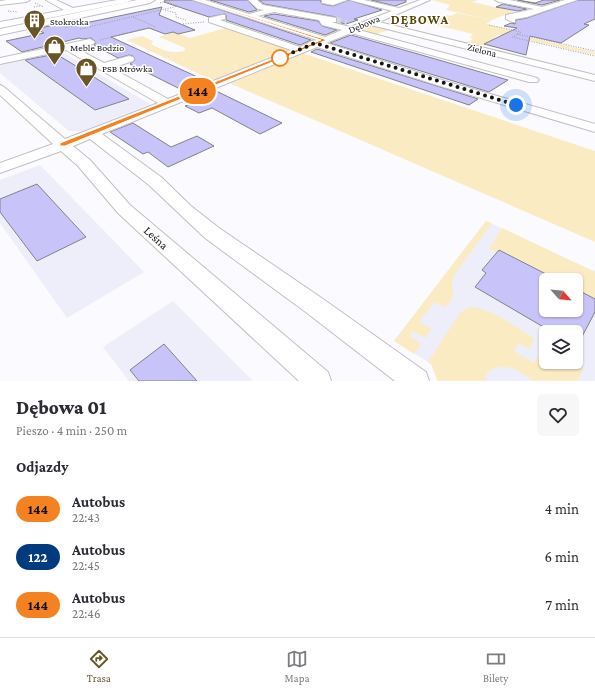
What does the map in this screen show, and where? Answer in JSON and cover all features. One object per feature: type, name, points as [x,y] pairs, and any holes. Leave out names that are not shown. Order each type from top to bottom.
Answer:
[{"type":"main road","points":[[0,31],[147,1]]},
{"type":"street","points":[[50,0],[72,11]]},
{"type":"street","points":[[0,25],[128,0]]},
{"type":"street","points":[[197,0],[251,15],[320,41],[442,83],[595,128]]},
{"type":"street","points":[[252,0],[269,10],[323,20],[333,20]]},
{"type":"street","points":[[325,1],[333,3],[343,0]]},
{"type":"street","points":[[354,0],[398,10]]},
{"type":"street","name":"Dębowa","points":[[0,168],[63,145],[300,50],[351,27],[370,22],[426,0]]},
{"type":"street","points":[[499,0],[543,9]]},
{"type":"street","points":[[534,0],[558,5]]},
{"type":"street","points":[[512,20],[509,17],[573,0]]},
{"type":"street","points":[[0,3],[29,1]]},
{"type":"street","points":[[0,3],[6,7],[0,11]]},
{"type":"street","points":[[269,10],[222,20],[259,31],[276,34]]},
{"type":"street","points":[[323,20],[325,23],[351,27],[533,80]]},
{"type":"street","name":"Zielona","points":[[370,22],[595,78]]},
{"type":"street","points":[[259,31],[282,26]]},
{"type":"street","points":[[259,31],[284,44],[300,50]]},
{"type":"street","points":[[0,61],[94,41]]},
{"type":"street","points":[[68,47],[167,103]]},
{"type":"street","points":[[103,67],[129,59]]},
{"type":"street","name":"Leśna","points":[[0,89],[84,163],[124,209],[314,378]]},
{"type":"street","points":[[91,133],[155,181],[185,210],[212,233],[315,306],[416,381]]},
{"type":"path","points":[[167,1],[176,0]]},
{"type":"path","points":[[29,1],[45,8]]},
{"type":"path","points":[[80,29],[178,6],[167,1]]},
{"type":"path","points":[[34,7],[41,6]]},
{"type":"path","points":[[164,10],[176,13],[176,17],[186,20],[183,22]]},
{"type":"path","points":[[132,17],[156,27]]},
{"type":"path","points":[[489,25],[521,32],[512,37],[595,56]]},
{"type":"path","points":[[94,41],[148,28],[150,26]]},
{"type":"path","points":[[517,34],[595,51]]},
{"type":"shaded area","points":[[432,0],[478,0],[472,2],[514,11],[492,20],[446,10],[450,5]]},
{"type":"shaded area","points":[[457,13],[492,20],[486,24],[520,32],[510,37],[499,35],[494,38],[518,45],[489,43],[481,47],[466,43],[473,39],[470,37],[473,34],[397,16],[407,14],[435,20],[446,15],[450,16]]},
{"type":"shaded area","points":[[371,25],[391,29],[374,35],[357,31]]},
{"type":"shaded area","points":[[222,29],[234,29],[292,49],[212,80],[127,40],[142,36],[153,41],[151,44],[159,48],[171,52],[179,52],[184,51],[185,48],[159,37],[174,32],[190,38]]},
{"type":"shaded area","points":[[518,35],[595,52],[595,55],[514,37]]},
{"type":"shaded area","points":[[58,50],[150,104],[82,131],[69,131],[0,73],[0,62]]},
{"type":"shaded area","points":[[302,53],[595,151],[595,242],[229,83]]},
{"type":"shaded area","points":[[40,165],[144,272],[67,318],[0,223],[0,180]]},
{"type":"shaded area","points":[[486,221],[595,272],[595,381],[438,381],[431,364],[394,341]]},
{"type":"shaded area","points":[[486,221],[492,223],[454,275],[452,283],[453,296],[446,307],[434,302],[419,321],[431,329],[425,338],[413,331],[409,336],[421,344],[414,354],[394,341]]},
{"type":"shaded area","points":[[502,228],[595,272],[595,298],[583,292],[583,273],[545,273],[499,249],[496,252],[489,249]]},
{"type":"shaded area","points":[[173,301],[253,381],[129,381],[103,347]]},
{"type":"shaded area","points":[[469,307],[485,310],[493,313],[532,337],[534,340],[529,349],[519,343],[514,351],[534,363],[539,355],[539,369],[583,370],[577,381],[546,381],[543,379],[542,381],[535,381],[512,368],[497,367],[489,371],[486,375],[485,381],[438,381],[431,364],[428,362],[460,313]]},
{"type":"building","points":[[165,0],[192,0],[311,40],[300,45],[226,20],[225,14],[209,17],[164,2]]},
{"type":"building","points":[[210,0],[247,0],[257,10],[249,12]]},
{"type":"building","points":[[259,0],[320,0],[322,4],[333,6],[349,0],[382,10],[354,19],[358,20],[346,24],[337,22],[336,17],[264,4]]},
{"type":"building","points":[[371,0],[406,0],[406,2],[395,6]]},
{"type":"building","points":[[517,0],[535,3],[544,0],[560,0],[542,5]]},
{"type":"building","points":[[578,0],[595,0],[595,19],[584,24],[589,25],[561,43],[530,36],[526,55],[484,44],[517,28],[504,26],[511,23],[515,24],[516,20],[527,18]]},
{"type":"building","points":[[503,4],[527,9],[518,11],[496,7]]},
{"type":"building","points":[[162,7],[159,15],[195,30],[178,34],[173,32],[165,34],[149,28],[111,37],[206,81],[184,91],[130,64],[135,60],[133,56],[129,55],[118,58],[94,45],[96,42],[91,38],[79,38],[22,52],[6,41],[44,33],[36,29],[58,24],[66,27]]},
{"type":"building","points":[[274,14],[318,21],[322,26],[337,30],[325,35],[264,16]]},
{"type":"building","points":[[351,35],[508,80],[489,92],[330,43]]},
{"type":"building","points":[[317,49],[478,99],[469,105],[311,52]]},
{"type":"building","name":"PSB Mrówka","points":[[56,54],[129,99],[95,110],[25,60]]},
{"type":"building","points":[[214,90],[282,123],[260,134],[212,108],[199,113],[185,106],[201,100],[197,97]]},
{"type":"building","points":[[133,123],[171,147],[197,136],[214,146],[168,167],[148,152],[143,154],[110,132]]},
{"type":"building","points":[[37,184],[86,237],[37,261],[0,212],[0,199]]},
{"type":"building","points":[[499,250],[544,273],[539,273],[539,317],[583,317],[583,293],[595,299],[595,312],[583,335],[583,325],[540,325],[475,287],[486,273],[482,270]]},
{"type":"building","points":[[164,344],[197,381],[139,381],[130,370]]},
{"type":"tunnel","points":[[333,20],[346,24]]},
{"type":"bus line","name":"144","points":[[63,145],[325,40],[197,0]]},
{"type":"place","name":"Stokrotka","points":[[35,40]]},
{"type":"place","name":"Meble Bodzio","points":[[55,66]]},
{"type":"place","name":"PSB Mrówka","points":[[87,88]]},
{"type":"district","name":"DĘBOWA","points":[[420,19]]},
{"type":"route","points":[[280,58],[315,43],[516,105]]}]
